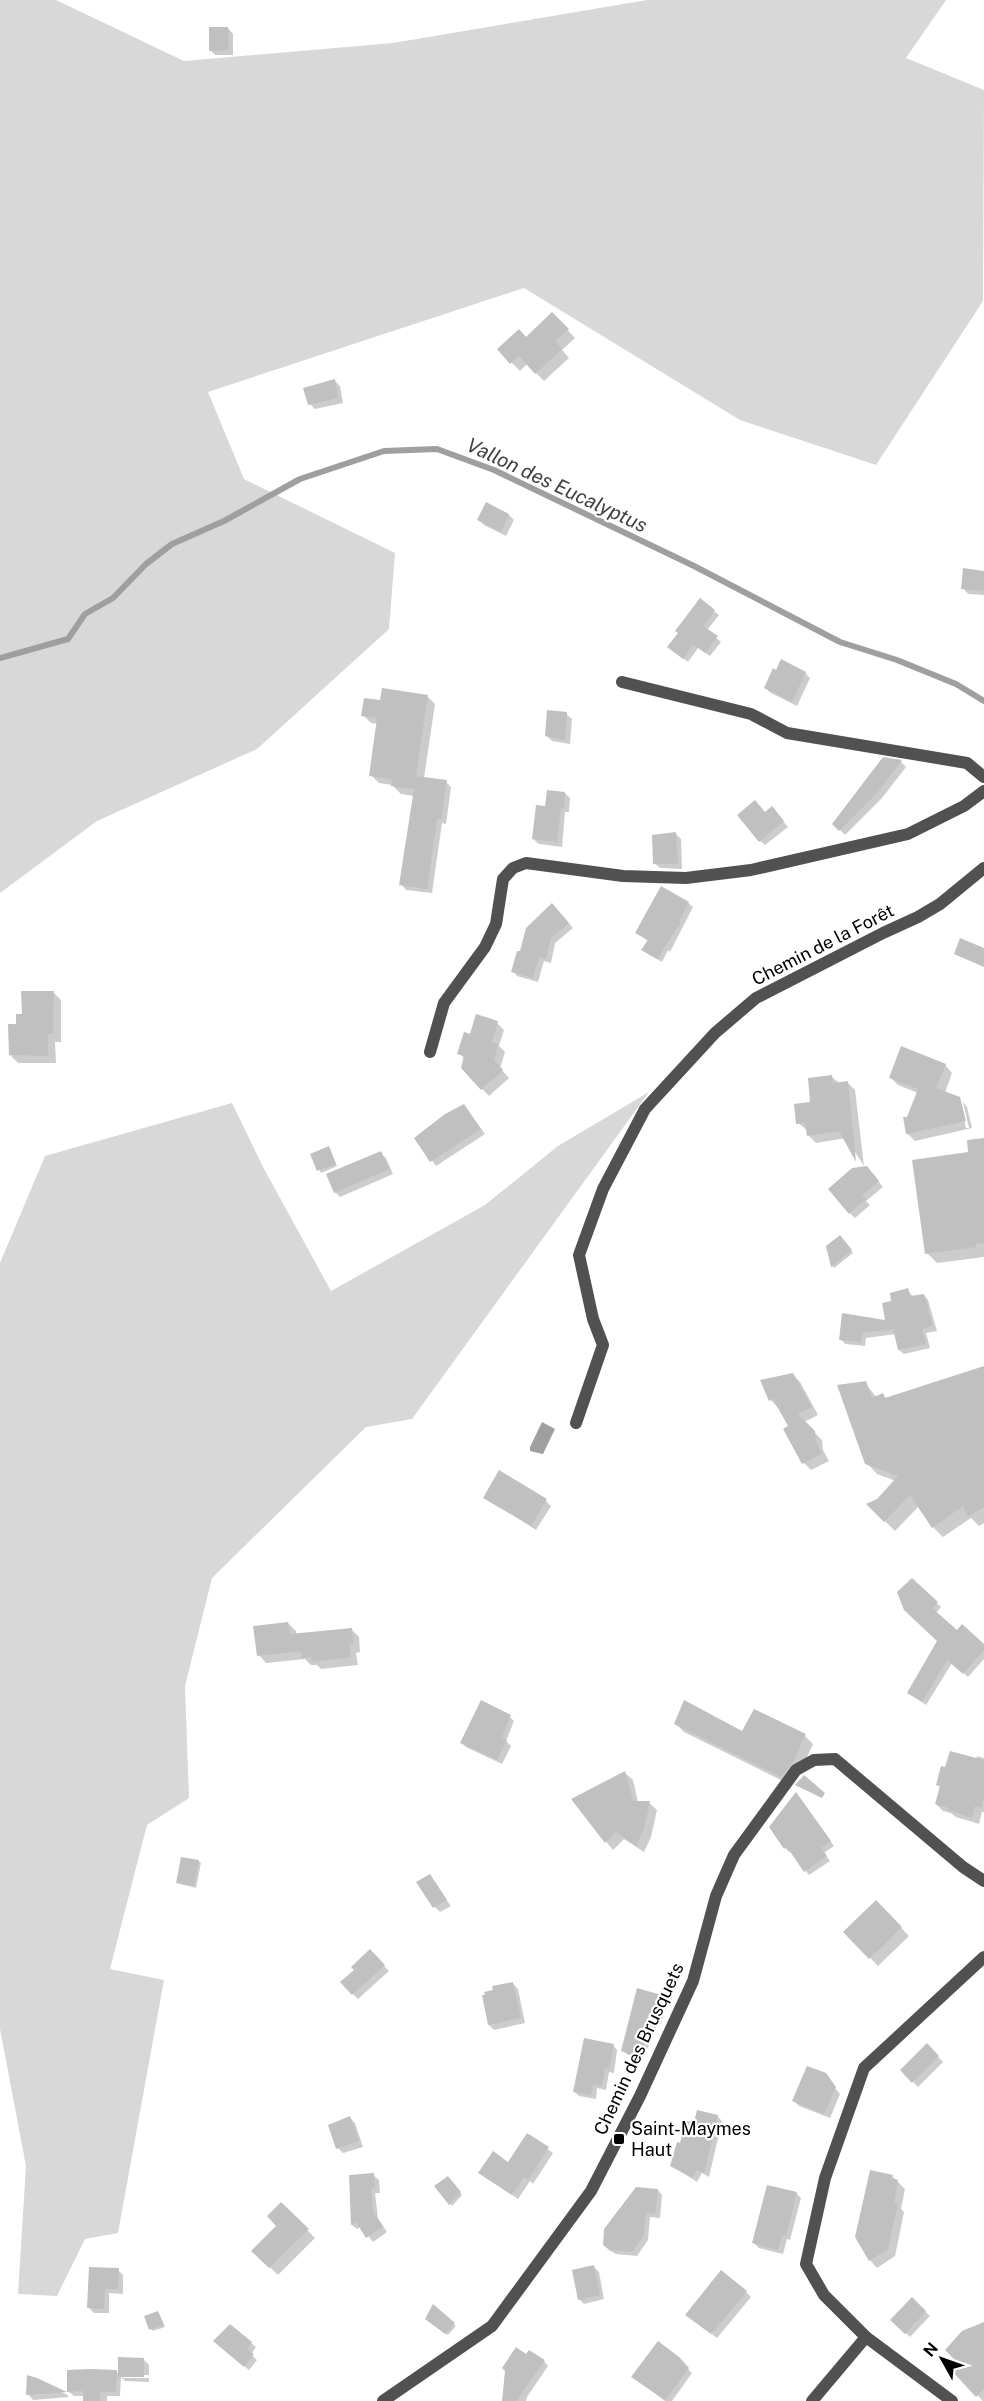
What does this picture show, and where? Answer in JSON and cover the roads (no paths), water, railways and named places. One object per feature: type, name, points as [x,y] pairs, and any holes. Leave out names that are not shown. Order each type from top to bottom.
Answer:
[{"type":"street","points":[[622,682],[751,714],[787,733],[967,764],[984,777]]},
{"type":"street","points":[[430,1052],[444,1003],[485,947],[496,924],[503,879],[513,868],[526,863],[623,876],[686,878],[751,870],[908,834],[964,806],[984,791]]},
{"type":"street","name":"Chemin de la Forêt","points":[[576,1423],[603,1345],[592,1319],[579,1255],[603,1189],[645,1109],[716,1033],[756,998],[918,917],[940,904],[984,868]]},
{"type":"street","name":"Chemin des Brusquets","points":[[383,2401],[492,2326],[591,2191],[640,2096],[693,1981],[716,1896],[734,1855],[796,1770],[814,1760],[835,1760],[954,1860],[984,1881]]},
{"type":"street","points":[[952,2401],[866,2337],[824,2295],[806,2264],[825,2178],[864,2068],[984,1957]]},
{"type":"street","points":[[812,2401],[866,2337]]},
{"type":"waterway","name":"Vallon des Eucalyptus","points":[[0,658],[68,639],[85,614],[113,598],[146,564],[172,544],[224,521],[300,479],[384,451],[437,449],[494,470],[694,566],[840,642],[897,660],[956,684],[984,701]]},
{"type":"place","name":"Saint-Maymes Haut","points":[[619,2139]]}]
